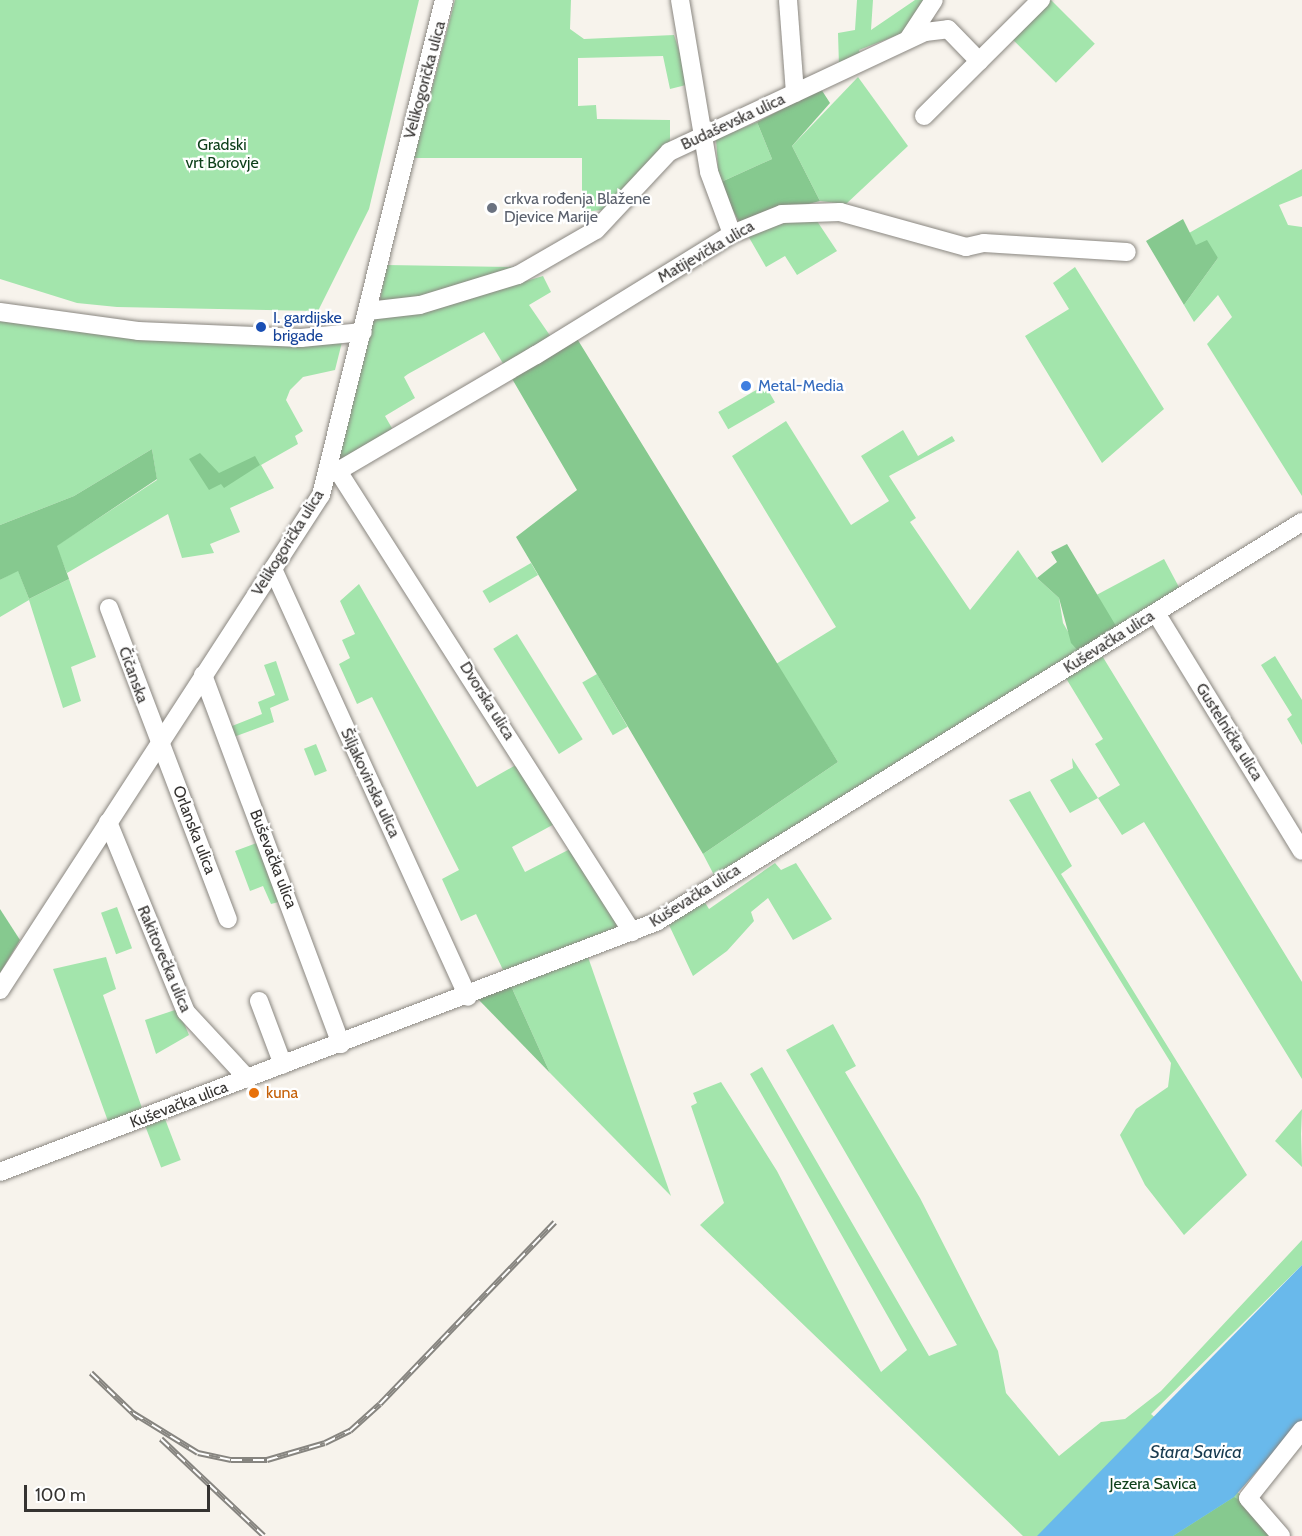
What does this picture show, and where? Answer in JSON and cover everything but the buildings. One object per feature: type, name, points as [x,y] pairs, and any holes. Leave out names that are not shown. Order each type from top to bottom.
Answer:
[{"type":"street","name":"Velikogorička ulica","points":[[0,990],[316,503],[334,471],[335,428],[363,332],[444,0]]},
{"type":"street","points":[[680,0],[706,135],[712,186],[732,234]]},
{"type":"street","points":[[788,0],[795,93]]},
{"type":"street","points":[[908,39],[934,0]]},
{"type":"street","points":[[924,116],[1041,0]]},
{"type":"street","name":"Budaševska ulica","points":[[368,311],[398,310],[460,294],[553,257],[596,230],[669,152],[908,39],[944,27],[978,61]]},
{"type":"street","name":"Matijevička ulica","points":[[334,471],[732,234],[782,214],[813,209],[858,215],[966,247],[1127,252]]},
{"type":"street","points":[[0,312],[138,331],[301,338],[363,332]]},
{"type":"street","name":"Dvorska ulica","points":[[334,471],[632,932]]},
{"type":"street","name":"Kuševačka ulica","points":[[0,1172],[468,997],[632,932],[676,911],[1302,522]]},
{"type":"street","name":"Šiljakovinska ulica","points":[[273,569],[468,997]]},
{"type":"street","name":"Čičanska","points":[[109,608],[160,741]]},
{"type":"street","name":"Gustelnička ulica","points":[[1156,613],[1302,850]]},
{"type":"street","name":"Buševačka ulica","points":[[203,675],[341,1044]]},
{"type":"street","name":"Orlanska ulica","points":[[160,741],[228,919]]},
{"type":"street","name":"Rakitovečka ulica","points":[[108,822],[186,1012],[248,1079]]},
{"type":"street","points":[[259,1001],[283,1065]]},
{"type":"street","points":[[1281,1536],[1248,1498],[1302,1430]]},
{"type":"green space","name":"Gradski vrt Borovje","points":[[0,0],[419,0],[369,209],[318,311],[117,307],[77,303],[0,279]]},
{"type":"green space","points":[[455,0],[571,0],[570,29],[584,39],[674,35],[690,84],[670,89],[663,56],[578,58],[578,106],[596,105],[597,119],[670,120],[670,141],[602,210],[582,212],[582,158],[414,158]]},
{"type":"green space","points":[[857,0],[873,0],[871,30],[915,0],[929,0],[908,31],[859,50],[861,56],[839,66],[838,33],[855,30]]},
{"type":"green space","points":[[1051,0],[1095,44],[1056,83],[1012,39]]},
{"type":"green space","points":[[858,77],[908,146],[846,204],[820,201],[792,146]]},
{"type":"green space","points":[[821,89],[830,103],[792,146],[820,201],[739,222],[719,183],[772,159],[757,122]]},
{"type":"green space","points":[[757,122],[772,159],[719,183],[716,139]]},
{"type":"green space","points":[[1302,169],[1302,196],[1279,205],[1288,225],[1302,227],[1302,496],[1207,344],[1232,317],[1218,295],[1194,322],[1184,305],[1218,258],[1196,246],[1189,233]]},
{"type":"green space","points":[[813,215],[837,251],[797,275],[785,256],[766,267],[747,234]]},
{"type":"green space","points":[[1183,219],[1196,245],[1207,240],[1218,258],[1184,305],[1146,241]]},
{"type":"green space","points":[[387,265],[518,267],[456,288],[379,305]]},
{"type":"green space","points":[[1075,267],[1164,409],[1102,463],[1025,336],[1069,309],[1053,283]]},
{"type":"green space","points":[[543,276],[551,292],[529,305],[551,337],[504,365],[484,332],[408,374],[404,377],[415,398],[385,416],[393,430],[338,462],[374,319],[444,306]]},
{"type":"green space","points":[[0,315],[110,335],[342,342],[335,370],[303,377],[290,390],[286,400],[303,431],[295,436],[298,444],[261,465],[274,488],[230,508],[240,532],[210,544],[214,553],[182,558],[168,514],[67,573],[56,546],[157,480],[152,449],[74,496],[0,525]]},
{"type":"green space","points":[[576,337],[838,762],[703,854],[516,537],[577,490],[511,377]]},
{"type":"green space","points":[[765,385],[775,402],[728,429],[718,412]]},
{"type":"green space","points":[[786,421],[851,525],[889,501],[861,456],[903,430],[918,456],[952,436],[955,441],[889,476],[916,518],[910,522],[970,610],[1018,550],[1037,578],[1059,598],[1063,623],[1081,654],[714,875],[703,854],[838,762],[776,664],[836,627],[732,456]]},
{"type":"green space","points":[[152,449],[157,479],[57,546],[69,579],[29,599],[18,571],[0,580],[0,525],[74,496]]},
{"type":"green space","points":[[200,453],[219,473],[255,456],[260,465],[224,488],[221,484],[209,490],[189,459]]},
{"type":"green space","points":[[1067,544],[1119,631],[1081,654],[1071,643],[1059,598],[1037,578],[1057,562],[1051,552]]},
{"type":"green space","points":[[1164,559],[1182,593],[1115,628],[1097,595]]},
{"type":"green space","points":[[531,563],[538,575],[490,603],[483,591]]},
{"type":"green space","points":[[18,570],[29,599],[69,579],[96,657],[71,667],[81,701],[63,708],[29,600],[0,617],[0,580]]},
{"type":"green space","points":[[359,584],[477,787],[521,762],[558,822],[512,847],[525,872],[574,847],[618,918],[618,930],[506,976],[476,914],[461,921],[442,879],[459,870],[372,697],[357,704],[339,664],[350,658],[342,640],[355,634],[340,601]]},
{"type":"green space","points":[[517,634],[583,739],[559,754],[493,649]]},
{"type":"green space","points":[[1101,654],[1302,982],[1302,1079],[1144,822],[1122,835],[1098,798],[1120,785],[1095,744],[1103,739],[1064,675]]},
{"type":"green space","points":[[1275,656],[1302,700],[1302,745],[1287,719],[1292,715],[1261,665]]},
{"type":"green space","points":[[276,661],[289,700],[270,708],[274,722],[231,738],[227,728],[262,714],[258,702],[275,695],[264,665]]},
{"type":"green space","points":[[597,674],[628,727],[613,735],[582,682]]},
{"type":"green space","points":[[316,744],[327,771],[315,776],[304,749]]},
{"type":"green space","points":[[1072,758],[1098,798],[1070,813],[1050,780],[1073,768]]},
{"type":"green space","points":[[1030,791],[1072,866],[1061,874],[1247,1175],[1184,1235],[1145,1185],[1120,1135],[1136,1109],[1168,1087],[1171,1063],[1009,800]]},
{"type":"green space","points":[[259,842],[282,901],[271,904],[263,886],[250,891],[235,851]]},
{"type":"green space","points":[[775,863],[781,870],[796,863],[832,919],[793,940],[768,898],[751,912],[754,921],[727,951],[693,976],[669,925],[704,901],[709,909]]},
{"type":"green space","points":[[117,907],[132,948],[116,954],[101,913]]},
{"type":"green space","points":[[0,909],[20,940],[0,973]]},
{"type":"green space","points":[[106,957],[116,989],[103,995],[143,1111],[109,1124],[53,969]]},
{"type":"green space","points":[[588,957],[671,1196],[550,1073],[511,986]]},
{"type":"green space","points":[[511,986],[550,1073],[477,998]]},
{"type":"green space","points":[[178,1009],[189,1035],[156,1054],[145,1020]]},
{"type":"green space","name":"Jezera Savica","points":[[833,1024],[856,1066],[845,1072],[920,1198],[998,1351],[1006,1393],[1059,1456],[1101,1422],[1125,1419],[1161,1391],[1302,1240],[1302,1265],[1151,1414],[1286,1536],[1023,1536],[700,1225],[724,1203],[691,1106],[697,1103],[693,1093],[721,1082],[777,1171],[881,1372],[907,1350],[750,1074],[762,1067],[929,1356],[957,1345],[786,1050]]},
{"type":"green space","points":[[1302,1109],[1301,1134],[1302,1167],[1275,1141]]},
{"type":"green space","points":[[165,1119],[181,1160],[161,1168],[145,1127]]},
{"type":"green space","points":[[1234,1497],[1276,1520],[1286,1536],[1173,1536]]},
{"type":"water","name":"Stara Savica","points":[[1302,1265],[1302,1420],[1234,1497],[1173,1536],[1037,1536]]},
{"type":"railway","points":[[133,1413],[198,1453],[231,1460],[267,1460],[325,1443],[350,1431],[380,1404],[555,1222]]},
{"type":"railway","points":[[91,1373],[139,1419]]},
{"type":"railway","points":[[161,1439],[264,1536]]},
{"type":"place","name":"crkva rođenja Blažene Djevice Marije","points":[[492,208]]},
{"type":"place","name":"I. gardijske brigade","points":[[261,327]]},
{"type":"place","name":"Metal-Media","points":[[746,386]]},
{"type":"place","name":"kuna","points":[[254,1093]]}]
